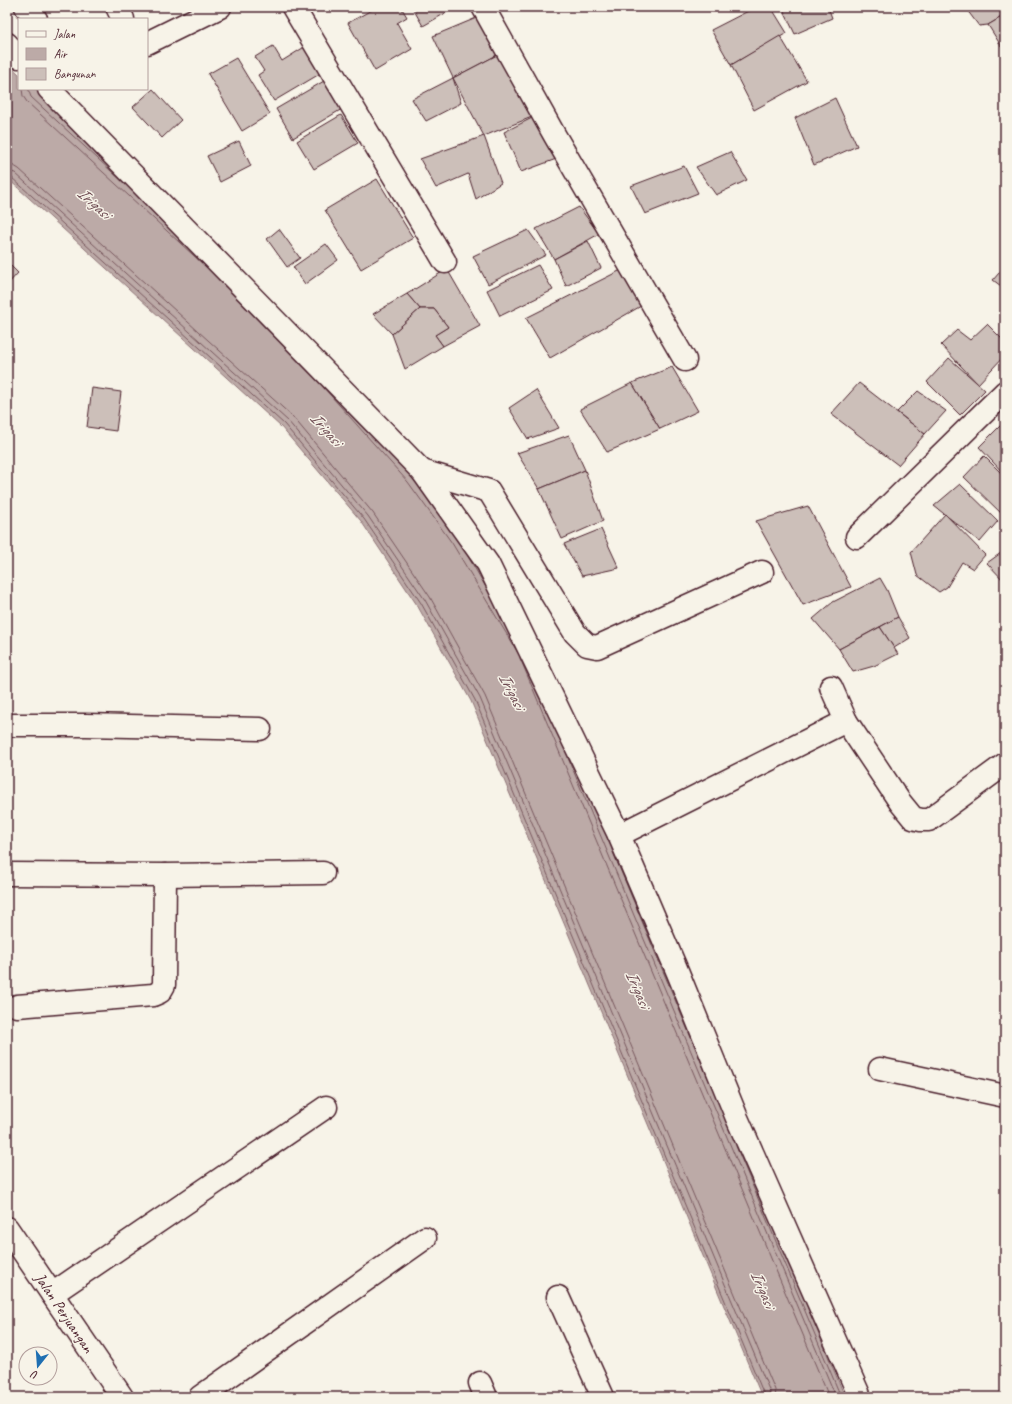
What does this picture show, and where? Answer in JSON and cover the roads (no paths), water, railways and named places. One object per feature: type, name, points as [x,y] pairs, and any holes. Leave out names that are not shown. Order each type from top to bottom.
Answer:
[{"type":"street","points":[[26,7],[35,18]]},
{"type":"street","points":[[117,7],[122,18]]},
{"type":"street","points":[[148,43],[220,7]]},
{"type":"street","points":[[293,7],[445,262]]},
{"type":"street","points":[[483,7],[555,136],[685,360]]},
{"type":"street","points":[[7,44],[18,56]]},
{"type":"street","points":[[52,90],[422,471],[488,564],[619,835],[678,973],[737,1118],[860,1397]]},
{"type":"street","points":[[857,537],[1005,392]]},
{"type":"street","points":[[422,471],[489,491],[575,633],[587,645],[597,647],[762,572]]},
{"type":"street","points":[[831,686],[846,721],[900,802],[913,818],[929,820],[1005,764]]},
{"type":"street","points":[[619,835],[846,721]]},
{"type":"street","points":[[7,725],[86,725],[260,729]]},
{"type":"street","points":[[7,874],[165,875],[323,873]]},
{"type":"street","points":[[17,1006],[153,995],[160,992],[164,985],[165,875]]},
{"type":"street","points":[[880,1069],[1005,1096]]},
{"type":"street","points":[[52,1294],[326,1107]]},
{"type":"street","name":"Jalan Perjuangan","points":[[7,1228],[122,1397]]},
{"type":"street","points":[[200,1397],[425,1238]]},
{"type":"street","points":[[558,1297],[603,1397]]},
{"type":"water","name":"Irigasi","points":[[7,63],[18,73],[18,90],[36,90],[273,308],[420,473],[532,648],[845,1397],[762,1397],[471,701],[417,605],[361,521],[281,427],[7,178]]}]
